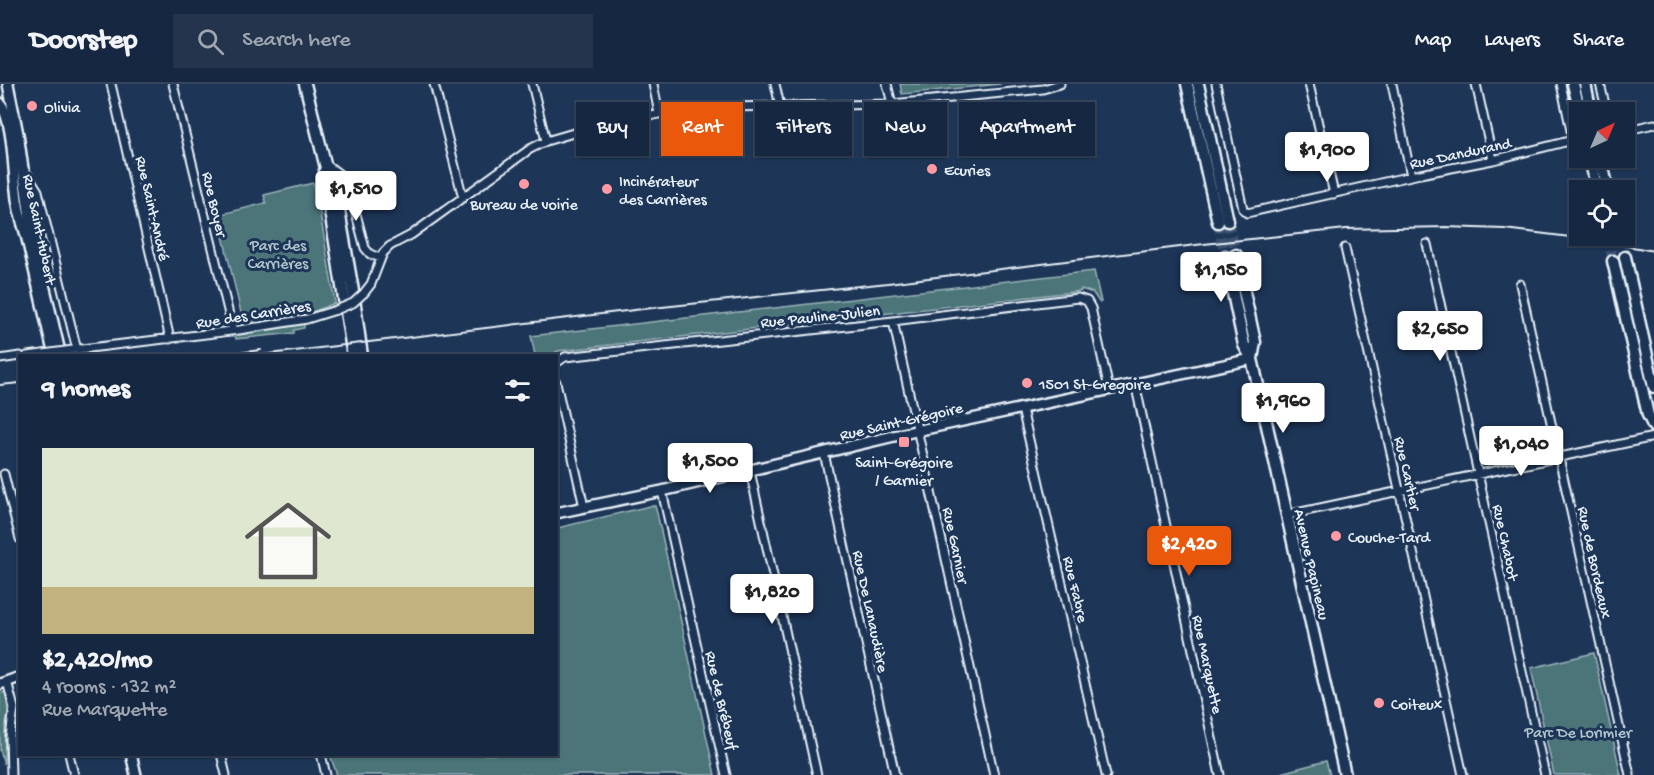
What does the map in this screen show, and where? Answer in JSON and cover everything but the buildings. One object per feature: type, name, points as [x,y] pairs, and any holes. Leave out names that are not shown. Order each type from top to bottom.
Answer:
[{"type":"main road","points":[[305,84],[326,164],[334,182],[362,354]]},
{"type":"main road","points":[[1187,84],[1223,222],[1198,84]]},
{"type":"main road","points":[[1573,84],[1578,102]]},
{"type":"main road","points":[[1585,84],[1589,102]]},
{"type":"main road","points":[[326,164],[328,198],[353,354]]},
{"type":"main road","name":"Avenue Papineau","points":[[1231,255],[1255,342],[1252,359],[1345,775]]},
{"type":"main road","points":[[1625,257],[1654,387]]},
{"type":"main road","points":[[1613,261],[1648,415],[1654,427]]},
{"type":"street","name":"Rue Saint-Hubert","points":[[8,84],[15,112],[32,231],[61,354]]},
{"type":"street","name":"Rue Saint-André","points":[[111,84],[170,339]]},
{"type":"street","name":"Rue Boyer","points":[[173,84],[233,331]]},
{"type":"street","points":[[434,84],[463,198]]},
{"type":"street","points":[[532,84],[546,141]]},
{"type":"street","points":[[653,84],[659,114]]},
{"type":"street","points":[[775,84],[779,102]]},
{"type":"street","points":[[887,84],[892,102]]},
{"type":"street","name":"Rue des Carrières","points":[[911,102],[1043,88],[1060,84]]},
{"type":"street","name":"Rue Dandurand","points":[[1216,84],[1243,209],[1247,213],[1494,160],[1573,140],[1561,84]]},
{"type":"street","points":[[1309,84],[1334,194]]},
{"type":"street","points":[[1392,84],[1411,176]]},
{"type":"street","points":[[1476,84],[1494,160]]},
{"type":"street","points":[[1600,84],[1604,102]]},
{"type":"street","name":"Rue Saint-Hubert","points":[[2,105],[9,135],[20,217],[54,354]]},
{"type":"street","name":"Rue des Carrières","points":[[43,354],[233,331],[307,319],[336,310],[356,300],[364,292],[374,278],[380,258],[390,246],[411,236],[531,149],[546,141],[659,114],[723,107],[755,106]]},
{"type":"street","points":[[1635,128],[1654,124]]},
{"type":"street","points":[[326,164],[348,180],[365,248],[370,254],[380,258]]},
{"type":"street","name":"Rue Saint-Hubert","points":[[24,168],[38,191],[75,350]]},
{"type":"street","name":"Rue Chabot","points":[[1427,244],[1545,775]]},
{"type":"street","name":"Rue Cartier","points":[[1345,248],[1462,775]]},
{"type":"street","name":"Rue de Bordeaux","points":[[1520,284],[1630,775]]},
{"type":"street","name":"Rue Pauline-Julien","points":[[558,362],[565,357],[1078,298],[1087,301],[1091,308],[1109,389]]},
{"type":"street","name":"Rue Garnier","points":[[893,321],[994,775]]},
{"type":"street","points":[[0,359],[18,356]]},
{"type":"street","name":"Rue Saint-Grégoire","points":[[558,513],[750,471],[918,430],[1252,359]]},
{"type":"street","name":"Rue Marquette","points":[[1135,383],[1220,775]]},
{"type":"street","points":[[558,391],[584,507]]},
{"type":"street","name":"Rue Fabre","points":[[1022,408],[1106,775]]},
{"type":"street","points":[[1287,515],[1654,437]]},
{"type":"street","name":"Rue De Lanaudière","points":[[824,453],[895,775]]},
{"type":"street","points":[[750,471],[818,775]]},
{"type":"street","points":[[4,474],[18,531]]},
{"type":"street","name":"Rue de Brébeuf","points":[[662,491],[726,775]]},
{"type":"street","points":[[4,682],[14,708],[10,741],[11,775]]},
{"type":"street","points":[[69,756],[74,775]]},
{"type":"street","points":[[131,756],[136,775]]},
{"type":"street","points":[[221,756],[226,775]]},
{"type":"street","points":[[321,756],[326,775]]},
{"type":"green space","points":[[900,84],[1001,84],[902,94]]},
{"type":"green space","name":"Parc des Carrières","points":[[313,183],[335,303],[315,311],[245,322],[218,215],[266,203],[264,195]]},
{"type":"green space","points":[[1094,271],[1101,302],[1093,293],[1081,289],[1081,291],[558,351],[553,354],[535,354],[531,336]]},
{"type":"green space","points":[[304,324],[304,328],[294,330],[294,333],[236,339],[235,335]]},
{"type":"green space","points":[[655,506],[715,775],[337,775],[330,756],[558,756],[558,528]]},
{"type":"green space","name":"Parc De Lorimier","points":[[1594,653],[1621,775],[1554,775],[1531,668]]},
{"type":"green space","points":[[6,692],[8,714],[4,764],[0,750],[0,693]]},
{"type":"green space","points":[[1326,761],[1330,775],[1280,775],[1280,773]]},
{"type":"tunnel","points":[[1228,221],[1236,255]]},
{"type":"tunnel","points":[[1218,222],[1225,256]]},
{"type":"tunnel","points":[[1609,246],[1613,261]]},
{"type":"tunnel","points":[[1622,246],[1625,257]]},
{"type":"railway","points":[[270,354],[1346,229],[1446,227],[1504,229],[1595,240],[1654,251]]},
{"type":"railway","points":[[228,354],[261,350]]},
{"type":"railway","points":[[0,385],[18,383]]},
{"type":"place","name":"Olivia","points":[[32,106]]},
{"type":"place","name":"Ecuries","points":[[932,169]]},
{"type":"place","name":"Bureau de voirie","points":[[524,184]]},
{"type":"place","name":"Incinérateur des Carrières","points":[[607,189]]},
{"type":"place","name":"1501 St-Gregoire","points":[[1027,383]]},
{"type":"place","name":"Saint-Grégoire / Garnier","points":[[904,442]]},
{"type":"place","name":"Couche-Tard","points":[[1336,536]]},
{"type":"place","name":"Coiteux","points":[[1379,703]]}]
